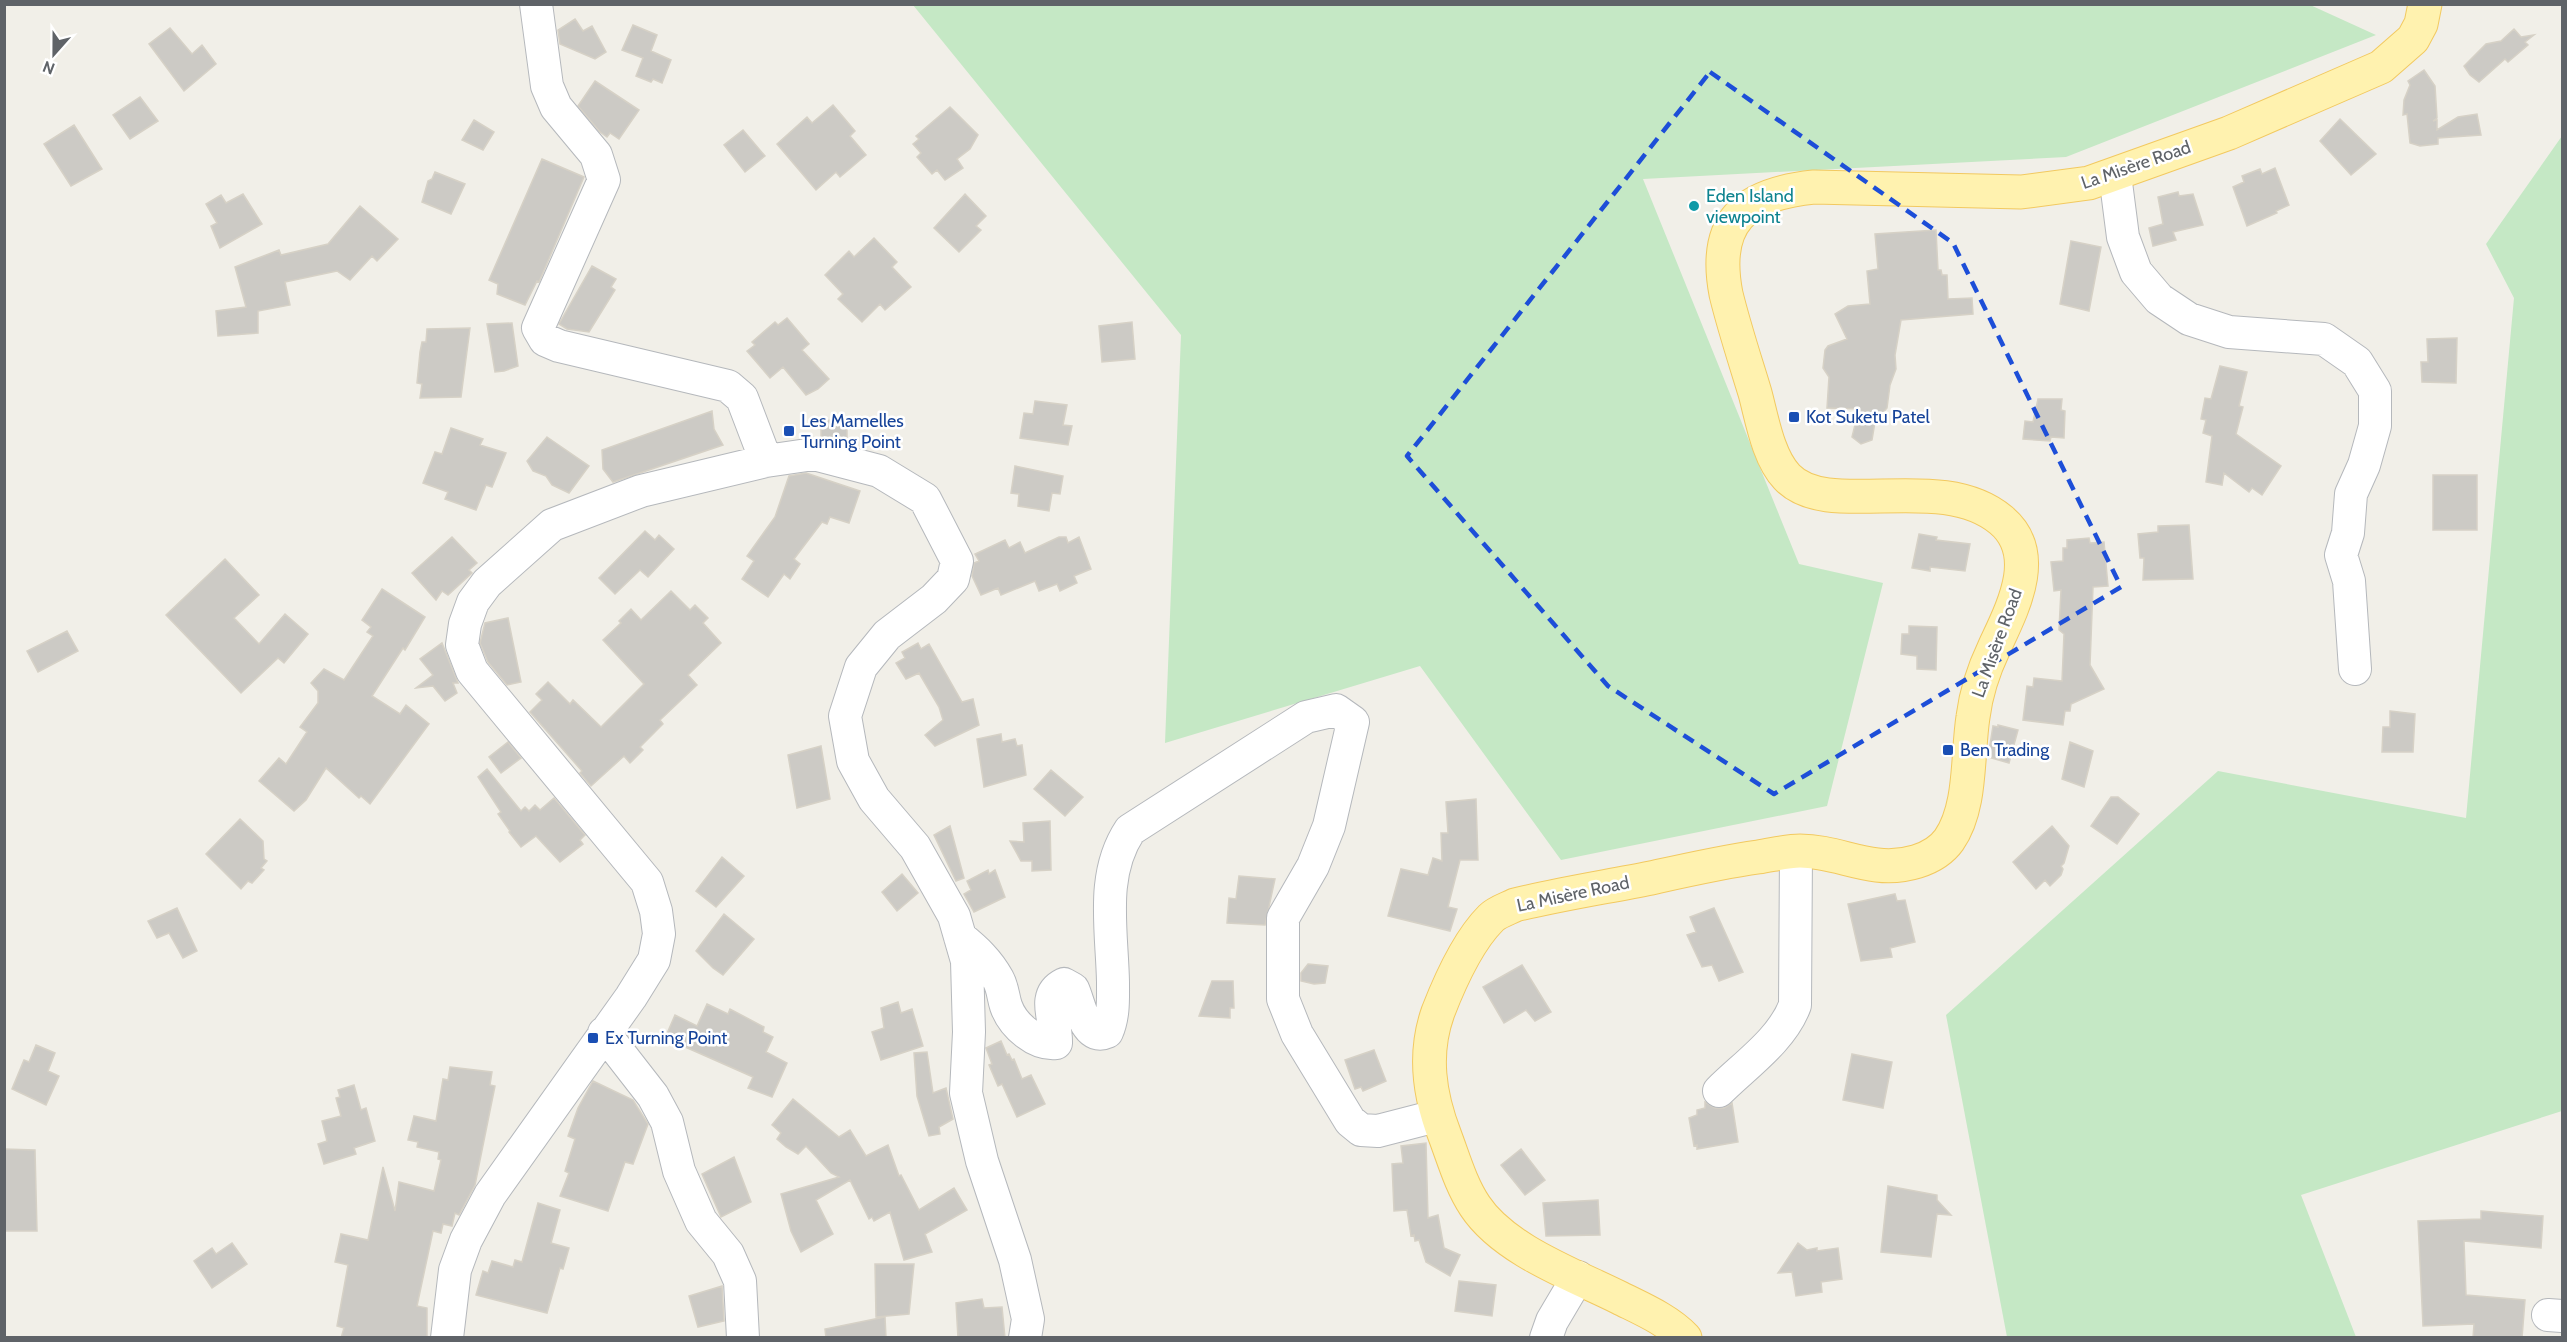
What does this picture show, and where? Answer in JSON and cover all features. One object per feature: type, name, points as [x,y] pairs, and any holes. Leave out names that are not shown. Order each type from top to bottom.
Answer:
[{"type":"main road","name":"La Misère Road","points":[[1685,1338],[1644,1310],[1531,1254],[1504,1236],[1476,1208],[1461,1182],[1436,1116],[1430,1093],[1429,1059],[1434,1025],[1461,963],[1476,936],[1493,916],[1515,905],[1712,864],[1796,851],[1821,852],[1879,866],[1909,863],[1931,856],[1951,838],[1960,817],[1978,693],[1988,661],[2012,610],[2022,564],[2020,547],[2011,529],[1983,508],[1964,501],[1921,494],[1829,496],[1805,490],[1788,478],[1768,439],[1728,302],[1723,279],[1724,251],[1728,234],[1738,216],[1749,204],[1791,189],[1814,187],[2021,192],[2060,189],[2115,175],[2229,133],[2381,67],[2413,39],[2421,24],[2425,4]]},
{"type":"street","points":[[536,4],[547,86],[556,107],[596,155],[604,180],[538,328],[545,340],[559,346],[728,386],[742,398],[766,461]]},
{"type":"street","points":[[2115,175],[2123,237],[2136,273],[2159,299],[2189,319],[2229,332],[2324,339],[2357,362],[2375,391],[2375,426],[2364,465],[2352,494],[2348,533],[2341,555],[2349,581],[2355,669]]},
{"type":"street","points":[[447,1338],[455,1270],[466,1240],[490,1196],[631,997],[654,960],[659,934],[656,911],[647,882],[472,671],[462,645],[465,624],[473,602],[487,583],[552,525],[641,491],[766,461],[814,454],[879,471],[925,499],[957,561],[954,579],[934,599],[887,634],[861,667],[845,716],[853,761],[874,799],[915,847],[954,916],[967,961],[969,1032],[966,1093],[982,1161],[1015,1260],[1028,1319],[1024,1338]]},
{"type":"street","points":[[960,938],[985,958],[999,981],[1006,1007],[1018,1025],[1034,1039],[1046,1044],[1056,1043],[1057,1033],[1050,998],[1055,988],[1064,984],[1073,989],[1087,1028],[1101,1035],[1107,1032],[1111,1022],[1113,1002],[1109,888],[1116,858],[1131,830],[1306,717],[1336,710],[1353,722],[1329,826],[1313,866],[1283,918],[1283,999],[1297,1035],[1350,1120],[1361,1130],[1378,1131],[1436,1116]]},
{"type":"street","points":[[1719,1090],[1775,1037],[1790,1019],[1795,1005],[1796,851]]},
{"type":"street","points":[[604,1033],[654,1096],[667,1122],[679,1171],[701,1221],[728,1254],[740,1281],[743,1338]]},
{"type":"street","points":[[1546,1338],[1552,1321],[1578,1277]]},
{"type":"highlighted area","points":[[1710,72],[1953,243],[2121,587],[1774,794],[1608,686],[1407,456]]},
{"type":"green space","points":[[2308,4],[2376,35],[2066,157],[1643,179],[1799,564],[1883,583],[1827,806],[1561,860],[1420,666],[1165,743],[1181,335],[913,5]]},
{"type":"green space","points":[[2562,136],[2562,1111],[2301,1195],[2356,1337],[2007,1337],[1946,1015],[2218,771],[2466,818],[2514,298],[2486,244]]},
{"type":"building","points":[[575,19],[583,31],[592,26],[606,52],[595,59],[560,44],[558,30]]},
{"type":"building","points":[[633,25],[657,35],[651,51],[671,60],[662,83],[653,79],[651,82],[636,76],[643,58],[622,50]]},
{"type":"building","points":[[170,28],[192,54],[202,45],[216,64],[184,91],[149,44]]},
{"type":"building","points":[[2514,29],[2521,37],[2534,35],[2525,42],[2528,45],[2508,62],[2505,59],[2479,82],[2470,75],[2464,66],[2486,44],[2501,41]]},
{"type":"building","points":[[2424,70],[2435,86],[2437,118],[2433,121],[2437,120],[2437,130],[2458,117],[2477,114],[2481,135],[2438,138],[2438,144],[2420,146],[2410,143],[2407,114],[2403,115],[2404,100],[2410,85],[2408,81]]},
{"type":"building","points":[[595,81],[639,110],[619,139],[610,133],[607,137],[600,132],[578,106]]},
{"type":"building","points":[[140,97],[158,121],[130,139],[113,115]]},
{"type":"building","points":[[833,105],[855,131],[850,136],[866,155],[840,177],[836,172],[816,190],[777,144],[807,117],[812,123]]},
{"type":"building","points":[[950,107],[978,135],[970,149],[957,159],[963,168],[945,180],[937,170],[932,174],[917,157],[921,153],[913,144],[919,139],[916,136]]},
{"type":"building","points":[[2340,119],[2376,154],[2351,175],[2320,141]]},
{"type":"building","points":[[474,120],[494,132],[483,150],[462,140]]},
{"type":"building","points":[[74,125],[102,169],[71,186],[44,144]]},
{"type":"building","points":[[743,130],[765,156],[745,172],[724,145]]},
{"type":"building","points":[[542,159],[584,177],[539,282],[537,281],[525,305],[497,294],[498,284],[489,280]]},
{"type":"building","points":[[2275,168],[2289,205],[2247,226],[2233,187],[2244,182],[2242,176],[2260,169],[2262,174]]},
{"type":"building","points":[[435,172],[465,184],[451,214],[422,202],[428,181],[432,179]]},
{"type":"building","points":[[2178,192],[2179,196],[2193,194],[2203,225],[2173,232],[2176,240],[2153,246],[2149,228],[2163,224],[2158,197]]},
{"type":"building","points":[[243,194],[262,224],[220,248],[211,226],[217,223],[206,204],[221,195],[226,203]]},
{"type":"building","points":[[965,194],[986,216],[976,226],[981,230],[959,252],[934,228]]},
{"type":"building","points":[[360,206],[398,239],[377,261],[372,256],[350,280],[337,271],[285,282],[290,305],[258,311],[258,333],[218,336],[216,311],[246,307],[235,267],[279,250],[281,255],[328,244]]},
{"type":"building","points":[[1936,230],[1938,270],[1941,270],[1942,275],[1947,275],[1948,299],[1972,298],[1973,314],[1901,320],[1895,355],[1896,369],[1890,385],[1887,408],[1875,422],[1872,440],[1861,444],[1852,437],[1859,409],[1827,408],[1829,377],[1823,368],[1825,350],[1828,346],[1847,339],[1835,314],[1848,306],[1870,304],[1867,271],[1878,269],[1875,234]]},
{"type":"building","points":[[874,238],[897,262],[892,267],[911,287],[885,310],[880,304],[862,322],[838,299],[843,294],[825,275],[849,251],[854,257]]},
{"type":"building","points":[[2071,241],[2101,247],[2089,311],[2060,304]]},
{"type":"building","points":[[592,266],[616,279],[611,287],[615,290],[589,332],[567,329],[559,324]]},
{"type":"building","points":[[787,318],[809,344],[802,350],[829,379],[818,389],[806,395],[783,367],[770,378],[747,351],[755,345],[752,342],[775,322],[778,325]]},
{"type":"building","points":[[1132,322],[1135,359],[1102,362],[1099,326]]},
{"type":"building","points":[[512,323],[518,366],[495,372],[487,324]]},
{"type":"building","points":[[470,328],[461,397],[420,398],[422,384],[417,383],[420,352],[422,342],[426,342],[427,329]]},
{"type":"building","points":[[2457,338],[2456,383],[2422,382],[2421,362],[2428,362],[2427,339]]},
{"type":"building","points":[[2220,366],[2247,372],[2239,406],[2243,407],[2236,434],[2281,466],[2262,495],[2252,488],[2249,492],[2224,473],[2222,485],[2206,482],[2212,436],[2203,433],[2206,420],[2201,419],[2205,398],[2211,399]]},
{"type":"building","points":[[2038,399],[2062,399],[2061,410],[2065,411],[2064,438],[2051,437],[2050,441],[2023,439],[2025,421],[2033,422]]},
{"type":"building","points":[[1035,401],[1067,405],[1063,425],[1072,426],[1068,445],[1020,438],[1024,413],[1033,414]]},
{"type":"building","points":[[712,411],[714,429],[723,445],[613,482],[603,469],[602,450]]},
{"type":"building","points":[[847,419],[847,444],[821,437],[821,421]]},
{"type":"building","points":[[451,428],[483,439],[480,445],[506,453],[492,487],[486,485],[476,510],[445,499],[448,492],[423,483],[435,452],[442,454]]},
{"type":"building","points":[[547,437],[589,466],[569,493],[552,485],[546,476],[533,471],[527,461]]},
{"type":"building","points":[[1015,466],[1063,476],[1060,494],[1052,493],[1049,511],[1018,506],[1019,494],[1011,493]]},
{"type":"building","points":[[806,473],[860,491],[849,523],[830,517],[827,524],[822,522],[794,559],[800,564],[790,579],[784,574],[768,597],[742,579],[754,561],[747,556],[775,517],[789,476]]},
{"type":"building","points":[[2433,475],[2477,475],[2477,530],[2433,530]]},
{"type":"building","points":[[2189,525],[2193,579],[2143,580],[2144,558],[2140,558],[2138,534],[2158,532],[2158,526]]},
{"type":"building","points":[[645,531],[655,540],[659,535],[674,549],[648,577],[640,570],[615,594],[599,578]]},
{"type":"building","points":[[1919,534],[1937,537],[1936,540],[1970,544],[1965,571],[1930,567],[1930,571],[1912,568]]},
{"type":"building","points":[[452,537],[477,563],[469,570],[472,573],[448,595],[442,591],[436,600],[412,573]]},
{"type":"building","points":[[1059,537],[1066,537],[1068,543],[1079,537],[1091,569],[1074,576],[1077,583],[1060,591],[1057,584],[1039,591],[1035,581],[1001,595],[998,588],[981,595],[972,576],[974,563],[979,561],[975,554],[1005,540],[1009,548],[1020,542],[1025,553]]},
{"type":"building","points":[[2089,538],[2090,543],[2104,542],[2108,586],[2093,587],[2090,665],[2104,689],[2071,704],[2070,711],[2065,711],[2063,725],[2023,720],[2027,686],[2033,687],[2034,678],[2062,681],[2064,634],[2059,630],[2061,590],[2054,591],[2051,562],[2063,561],[2063,548],[2067,548],[2067,540]]},
{"type":"building","points":[[225,559],[259,595],[234,618],[259,644],[285,614],[308,634],[284,663],[278,658],[241,693],[166,615]]},
{"type":"building","points":[[382,589],[425,617],[372,696],[400,714],[406,705],[429,724],[370,804],[361,796],[359,798],[326,768],[306,800],[294,811],[259,781],[279,758],[286,764],[307,732],[300,727],[318,703],[318,691],[311,683],[324,669],[344,680],[373,636],[367,632],[371,627],[362,620]]},
{"type":"building","points":[[671,591],[690,610],[695,605],[708,618],[703,623],[721,643],[688,675],[697,685],[660,720],[663,724],[640,747],[643,750],[630,763],[624,756],[591,786],[580,773],[582,771],[530,712],[542,700],[536,694],[548,682],[570,704],[573,700],[601,727],[644,684],[603,640],[621,623],[619,621],[631,609],[641,620]]},
{"type":"building","points":[[508,618],[521,682],[507,685],[488,662],[480,643],[485,623]]},
{"type":"building","points":[[1909,626],[1937,627],[1936,670],[1917,669],[1917,656],[1901,654],[1902,634],[1909,634]]},
{"type":"building","points":[[67,631],[78,651],[38,672],[27,651]]},
{"type":"building","points":[[442,643],[458,683],[453,683],[457,693],[445,701],[433,686],[416,688],[433,675],[420,659]]},
{"type":"building","points":[[918,643],[921,649],[929,644],[962,702],[973,699],[979,725],[935,746],[925,735],[943,720],[939,707],[919,673],[906,679],[896,663],[905,658],[902,652]]},
{"type":"building","points":[[2390,711],[2415,714],[2413,752],[2382,752],[2383,727],[2390,727]]},
{"type":"building","points":[[1998,725],[2018,730],[2009,763],[1988,757],[1993,726],[1998,727]]},
{"type":"building","points":[[1001,734],[1002,742],[1015,739],[1017,746],[1022,745],[1026,775],[984,787],[977,739]]},
{"type":"building","points":[[508,742],[521,758],[501,773],[489,757]]},
{"type":"building","points":[[2070,742],[2093,751],[2084,787],[2062,779]]},
{"type":"building","points":[[821,746],[830,799],[797,808],[788,755]]},
{"type":"building","points":[[487,769],[521,811],[525,807],[529,811],[535,805],[540,810],[554,798],[585,835],[580,840],[583,844],[560,862],[536,836],[521,847],[509,832],[498,814],[501,812],[478,777]]},
{"type":"building","points":[[1051,770],[1083,797],[1065,816],[1034,789]]},
{"type":"building","points":[[2111,797],[2118,797],[2139,814],[2117,844],[2091,826]]},
{"type":"building","points":[[1476,799],[1478,860],[1460,860],[1448,907],[1457,909],[1450,931],[1388,916],[1401,869],[1428,875],[1433,858],[1442,861],[1441,833],[1448,833],[1446,802]]},
{"type":"building","points":[[240,819],[263,841],[264,859],[267,861],[261,868],[264,870],[252,883],[248,881],[241,889],[206,854]]},
{"type":"building","points":[[1050,821],[1051,870],[1032,871],[1032,861],[1021,861],[1010,841],[1024,842],[1023,823]]},
{"type":"building","points":[[950,826],[964,878],[956,881],[934,835]]},
{"type":"building","points":[[2052,826],[2069,846],[2061,866],[2063,869],[2061,875],[2050,886],[2045,880],[2036,889],[2013,862]]},
{"type":"building","points":[[722,857],[744,876],[716,907],[696,891]]},
{"type":"building","points":[[988,870],[989,874],[995,870],[1005,897],[974,912],[964,894],[971,890],[967,881]]},
{"type":"building","points":[[902,874],[918,893],[897,911],[882,892]]},
{"type":"building","points":[[1239,876],[1275,879],[1265,925],[1227,923],[1229,898],[1236,899]]},
{"type":"building","points":[[1895,894],[1897,901],[1905,900],[1915,942],[1890,948],[1892,957],[1861,961],[1848,904]]},
{"type":"building","points":[[177,908],[197,951],[183,958],[169,933],[157,938],[148,921]]},
{"type":"building","points":[[1714,908],[1743,972],[1719,981],[1712,965],[1702,967],[1687,935],[1696,932],[1690,917]]},
{"type":"building","points":[[724,914],[754,939],[723,975],[696,951]]},
{"type":"building","points":[[1308,964],[1328,966],[1325,983],[1314,984],[1301,981],[1301,973]]},
{"type":"building","points":[[1522,965],[1551,1012],[1535,1021],[1526,1010],[1504,1023],[1483,987]]},
{"type":"building","points":[[1212,981],[1233,981],[1234,1008],[1230,1008],[1230,1018],[1199,1016]]},
{"type":"building","points":[[898,1002],[901,1013],[912,1009],[923,1046],[881,1060],[872,1032],[884,1028],[881,1008]]},
{"type":"building","points":[[707,1004],[728,1014],[730,1009],[764,1027],[763,1032],[773,1037],[766,1052],[787,1063],[772,1097],[748,1088],[753,1077],[665,1038],[675,1015],[697,1026]]},
{"type":"building","points":[[1001,1041],[1007,1055],[1009,1054],[1012,1060],[1014,1059],[1022,1079],[1031,1075],[1045,1104],[1017,1117],[1002,1084],[998,1086],[989,1065],[992,1064],[986,1048]]},
{"type":"building","points":[[36,1045],[55,1053],[48,1071],[59,1076],[46,1105],[12,1089],[24,1060],[29,1062]]},
{"type":"building","points":[[1374,1050],[1386,1081],[1363,1091],[1361,1087],[1355,1089],[1345,1060]]},
{"type":"building","points":[[927,1052],[933,1093],[946,1088],[953,1119],[939,1127],[940,1134],[929,1136],[917,1096],[914,1053]]},
{"type":"building","points":[[1852,1054],[1892,1062],[1883,1108],[1843,1100]]},
{"type":"building","points":[[450,1067],[492,1072],[490,1085],[495,1086],[475,1185],[459,1215],[455,1213],[452,1226],[443,1224],[441,1233],[433,1231],[417,1306],[427,1308],[427,1338],[341,1338],[344,1328],[337,1326],[348,1265],[335,1262],[341,1234],[368,1240],[383,1167],[395,1211],[399,1182],[434,1191],[441,1160],[438,1159],[439,1152],[417,1147],[418,1142],[408,1140],[414,1116],[436,1121],[443,1079],[448,1080]]},
{"type":"building","points":[[593,1081],[633,1100],[648,1124],[633,1164],[625,1162],[608,1211],[560,1196],[569,1173],[565,1171],[575,1139],[568,1136],[578,1108]]},
{"type":"building","points":[[354,1085],[361,1110],[366,1108],[375,1141],[354,1148],[356,1154],[324,1164],[318,1144],[327,1141],[322,1121],[341,1116],[336,1098],[340,1097],[338,1090]]},
{"type":"building","points":[[793,1099],[839,1137],[850,1130],[866,1156],[888,1145],[899,1176],[901,1175],[919,1210],[954,1188],[967,1210],[925,1234],[932,1252],[904,1260],[890,1212],[874,1221],[872,1217],[869,1219],[850,1180],[816,1200],[833,1234],[801,1252],[791,1231],[781,1194],[839,1177],[831,1173],[806,1146],[798,1154],[777,1139],[781,1133],[772,1125]]},
{"type":"building","points":[[1705,1102],[1715,1108],[1724,1108],[1732,1103],[1738,1142],[1697,1149],[1697,1145],[1694,1146],[1689,1118],[1697,1115],[1697,1110],[1705,1108]]},
{"type":"building","points":[[1426,1143],[1428,1218],[1438,1215],[1444,1248],[1460,1255],[1450,1276],[1426,1262],[1419,1240],[1415,1241],[1414,1235],[1411,1236],[1407,1210],[1394,1211],[1392,1164],[1403,1163],[1401,1146]]},
{"type":"building","points":[[4,1149],[35,1150],[37,1231],[4,1231]]},
{"type":"building","points":[[1521,1149],[1545,1180],[1525,1195],[1501,1165]]},
{"type":"building","points":[[734,1157],[751,1202],[721,1217],[702,1174]]},
{"type":"building","points":[[1888,1186],[1937,1195],[1937,1200],[1951,1215],[1937,1214],[1931,1257],[1881,1252]]},
{"type":"building","points":[[1598,1200],[1600,1235],[1546,1236],[1543,1203]]},
{"type":"building","points":[[538,1203],[560,1210],[551,1243],[569,1248],[563,1269],[560,1268],[547,1313],[476,1295],[483,1271],[488,1273],[492,1261],[513,1267],[515,1260],[522,1262]]},
{"type":"building","points":[[2481,1211],[2543,1216],[2541,1248],[2464,1241],[2466,1295],[2525,1300],[2522,1338],[2473,1338],[2474,1324],[2423,1326],[2418,1221],[2481,1219]]},
{"type":"building","points":[[232,1243],[247,1264],[212,1288],[194,1261],[212,1248],[216,1254]]},
{"type":"building","points":[[1798,1243],[1807,1250],[1838,1248],[1842,1279],[1821,1282],[1822,1292],[1796,1296],[1792,1272],[1778,1273]]},
{"type":"building","points":[[875,1264],[914,1264],[909,1314],[876,1317]]},
{"type":"building","points":[[1459,1281],[1496,1285],[1492,1316],[1455,1311]]},
{"type":"building","points":[[722,1286],[724,1321],[698,1327],[689,1296]]},
{"type":"building","points":[[982,1299],[984,1308],[1002,1307],[1005,1338],[958,1338],[956,1303]]},
{"type":"building","points":[[885,1317],[886,1338],[826,1338],[825,1329]]},
{"type":"place","name":"Eden Island viewpoint","points":[[1694,206]]},
{"type":"place","name":"Kot Suketu Patel","points":[[1794,417]]},
{"type":"place","name":"Les Mamelles Turning Point","points":[[789,431]]},
{"type":"place","name":"Ben Trading","points":[[1948,750]]},
{"type":"place","name":"Ex Turning Point","points":[[593,1038]]}]
